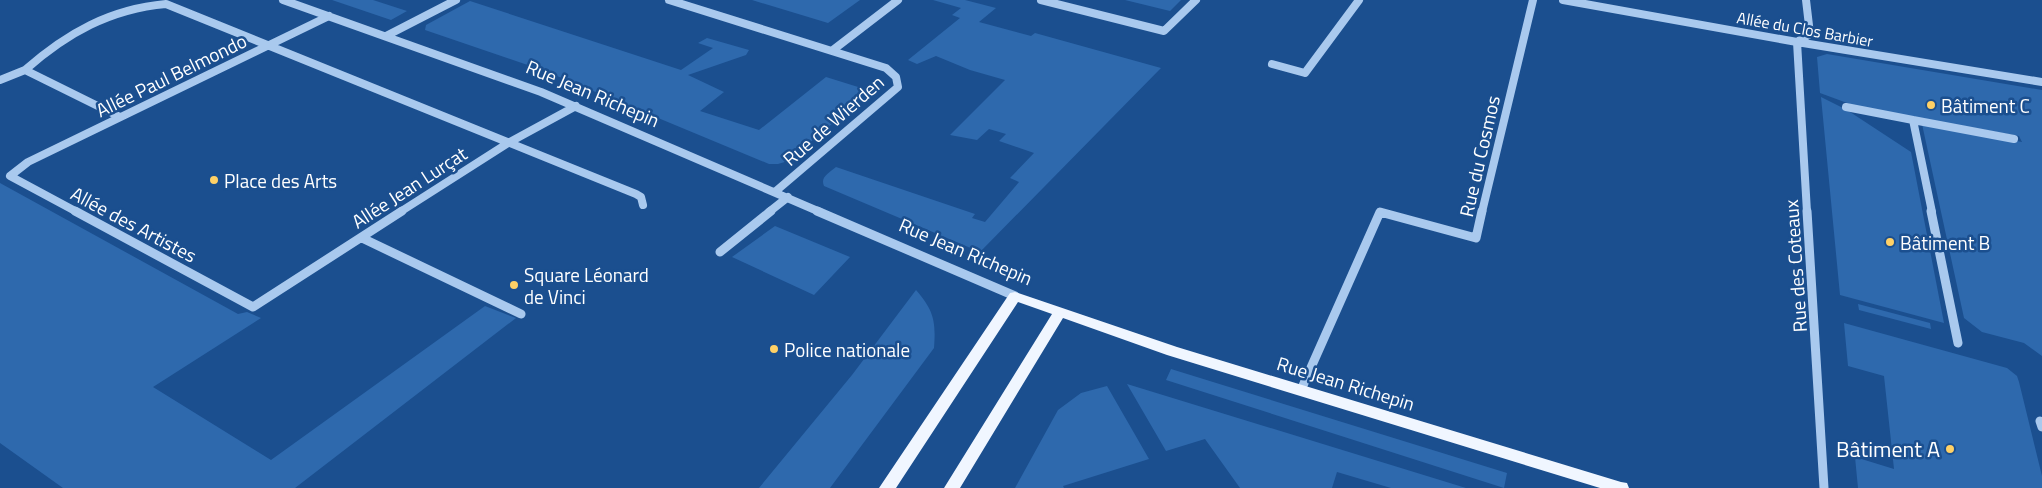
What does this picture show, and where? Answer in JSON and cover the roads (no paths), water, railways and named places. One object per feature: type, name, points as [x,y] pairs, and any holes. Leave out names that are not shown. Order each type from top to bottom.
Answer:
[{"type":"main road","name":"Rue Jean Richepin","points":[[1015,296],[1172,351],[1621,488]]},
{"type":"main road","points":[[887,488],[1015,296]]},
{"type":"main road","points":[[952,488],[1060,312]]},
{"type":"street","name":"Rue Jean Richepin","points":[[283,0],[506,79],[576,106],[1015,296]]},
{"type":"street","name":"Rue Jean Richepin","points":[[298,0],[310,10]]},
{"type":"street","points":[[442,0],[453,1]]},
{"type":"street","name":"Rue de Wierden","points":[[669,0],[833,50],[886,68],[896,77],[898,87],[776,191]]},
{"type":"street","points":[[833,50],[898,0]]},
{"type":"street","points":[[1041,0],[1164,31],[1196,0]]},
{"type":"street","points":[[1272,64],[1305,72],[1359,0]]},
{"type":"street","name":"Rue du Cosmos","points":[[1301,390],[1380,212],[1476,238],[1533,0]]},
{"type":"street","name":"Allée du Clos Barbier","points":[[1564,0],[1797,42],[2042,82]]},
{"type":"street","points":[[1797,42],[1810,34],[1806,0]]},
{"type":"street","points":[[386,36],[453,1]]},
{"type":"street","points":[[0,80],[25,70],[79,28],[120,10],[145,4],[166,4],[636,194],[641,198],[643,205]]},
{"type":"street","name":"Allée Paul Belmondo","points":[[120,118],[328,16]]},
{"type":"street","name":"Rue des Coteaux","points":[[1797,42],[1824,488]]},
{"type":"street","points":[[25,70],[120,118]]},
{"type":"street","name":"Allée Jean Lurçat","points":[[262,300],[362,238],[508,143],[576,106]]},
{"type":"street","points":[[1846,107],[2014,138]]},
{"type":"street","points":[[1913,120],[1958,343]]},
{"type":"street","name":"Allée des Artistes","points":[[28,162],[10,176],[253,307],[262,300]]},
{"type":"street","points":[[362,238],[522,314]]},
{"type":"lane","name":"Allée Paul Belmondo","points":[[28,162],[120,118]]},
{"type":"lane","points":[[720,252],[788,197]]},
{"type":"place","name":"Bâtiment C","points":[[1931,105]]},
{"type":"place","name":"Place des Arts","points":[[214,180]]},
{"type":"place","name":"Bâtiment B","points":[[1890,242]]},
{"type":"place","name":"Square Léonard de Vinci","points":[[514,285]]},
{"type":"place","name":"Police nationale","points":[[774,349]]},
{"type":"place","name":"Bâtiment A","points":[[1950,449]]}]
